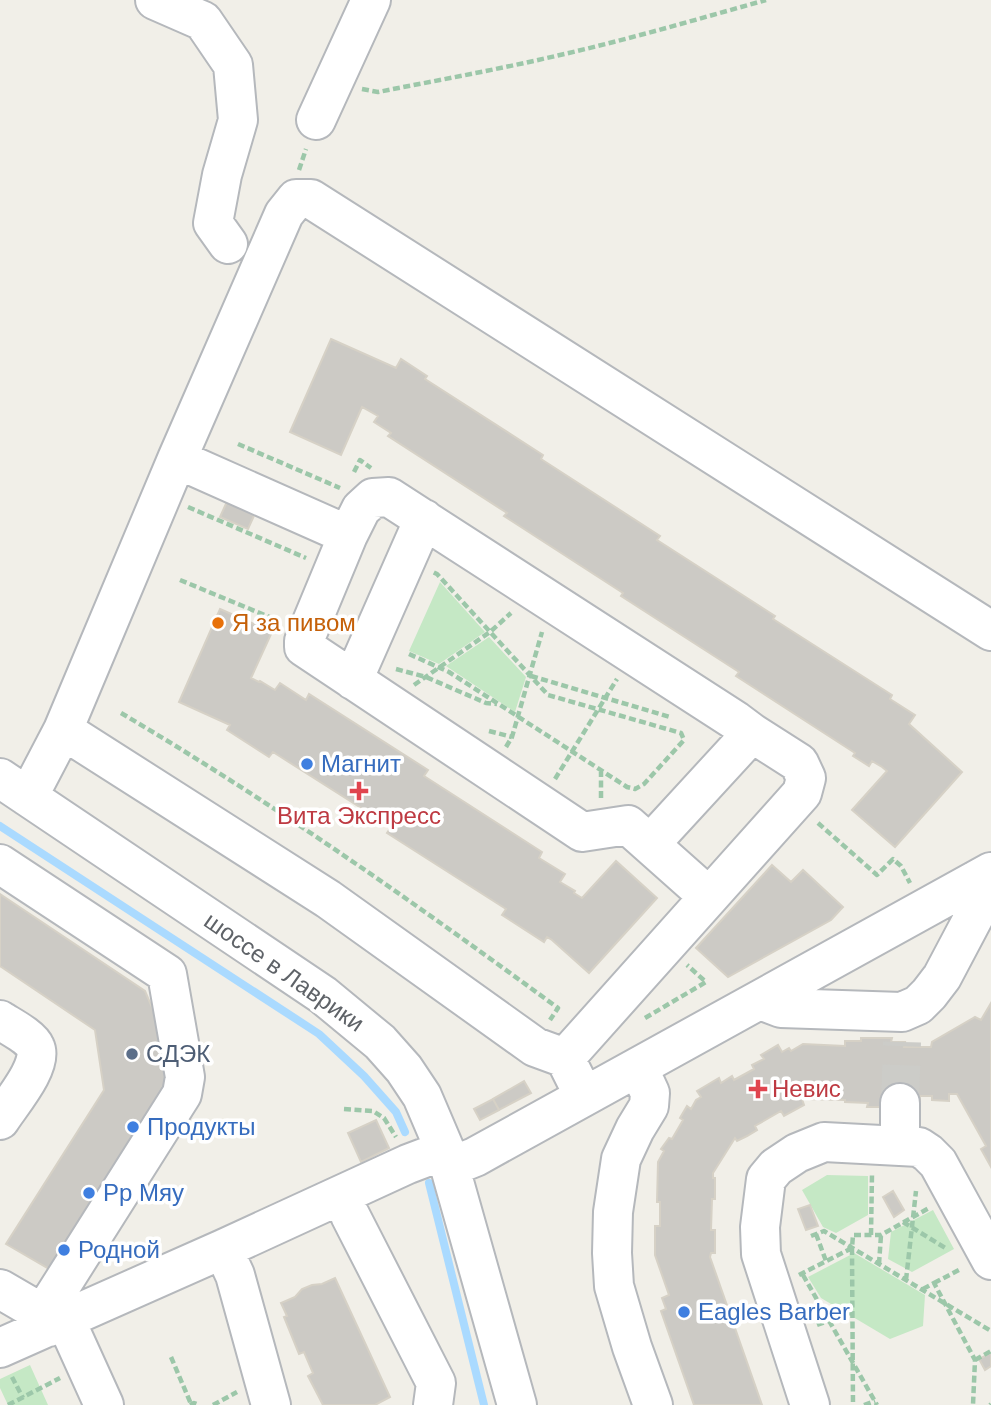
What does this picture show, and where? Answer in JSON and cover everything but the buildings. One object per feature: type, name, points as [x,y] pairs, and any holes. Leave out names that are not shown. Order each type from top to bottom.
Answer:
[{"type":"street","points":[[155,0],[203,21],[233,65],[238,120],[222,175],[213,223],[228,244]]},
{"type":"street","points":[[316,120],[371,0]]},
{"type":"street","points":[[14,788],[63,730],[284,214],[296,200],[311,199],[991,631]]},
{"type":"street","points":[[177,459],[348,534]]},
{"type":"street","points":[[550,1053],[709,897],[802,793],[806,778],[799,763],[389,497],[373,498],[360,509],[303,641],[304,647],[310,653],[359,666],[388,704],[582,832],[628,825],[709,897]]},
{"type":"street","points":[[359,666],[424,519]]},
{"type":"street","points":[[63,730],[328,899],[550,1053],[584,1096]]},
{"type":"street","points":[[650,844],[752,733]]},
{"type":"street","name":"шоссе в Лаврики","points":[[14,788],[323,995],[380,1042],[404,1069],[422,1096],[447,1158],[517,1405]]},
{"type":"street","points":[[0,864],[167,974],[185,1077],[182,1094],[52,1320]]},
{"type":"street","points":[[0,1348],[52,1320],[223,1249],[408,1164],[475,1157],[984,876]]},
{"type":"street","points":[[760,1000],[780,1008],[902,1027],[942,977],[979,906],[984,876]]},
{"type":"street","points":[[0,1020],[35,1046],[37,1059],[34,1069],[0,1120]]},
{"type":"street","points":[[638,1067],[650,1093],[649,1106],[621,1159],[612,1212],[612,1253],[614,1286],[653,1405]]},
{"type":"street","points":[[900,1104],[909,1147]]},
{"type":"street","points":[[810,1405],[788,1336],[787,1279],[761,1254],[760,1227],[766,1179],[776,1167],[797,1153],[824,1142],[909,1147],[928,1153],[938,1163],[991,1260]]},
{"type":"street","points":[[350,1215],[436,1383],[433,1405]]},
{"type":"street","points":[[223,1249],[235,1275],[271,1405]]},
{"type":"street","points":[[0,1289],[52,1320],[85,1364],[104,1405]]},
{"type":"path","points":[[333,83],[378,92],[562,54],[766,0]]},
{"type":"path","points":[[407,559],[437,574],[548,695],[681,733],[684,740],[644,784],[635,789],[626,787],[439,667],[409,654]]},
{"type":"path","points":[[180,580],[290,626]]},
{"type":"path","points":[[388,704],[543,596]]},
{"type":"path","points":[[490,771],[512,737],[529,676],[543,596]]},
{"type":"path","points":[[540,804],[633,654]]},
{"type":"path","points":[[359,666],[395,669],[426,677],[486,703],[498,704]]},
{"type":"path","points":[[529,676],[678,720]]},
{"type":"path","points":[[575,702],[579,691]]},
{"type":"path","points":[[121,713],[184,750],[341,853],[558,1008],[550,1053]]},
{"type":"path","points":[[817,822],[877,875],[893,859],[901,866],[910,883]]},
{"type":"path","points":[[344,1109],[373,1111],[384,1118],[397,1141]]},
{"type":"path","points":[[906,1280],[914,1216],[909,1147]]},
{"type":"path","points":[[864,1172],[872,1173],[871,1235]]},
{"type":"path","points":[[853,1405],[853,1235],[881,1235],[955,1193]]},
{"type":"path","points":[[903,1223],[948,1250]]},
{"type":"path","points":[[826,1261],[814,1235],[824,1231],[991,1331]]},
{"type":"path","points":[[879,1264],[881,1235]]},
{"type":"path","points":[[852,1248],[787,1279],[829,1321],[876,1403],[864,1405]]},
{"type":"path","points":[[922,1290],[934,1283],[975,1360],[974,1405]]},
{"type":"path","points":[[788,1336],[852,1312]]},
{"type":"path","points":[[975,1360],[991,1350]]},
{"type":"path","points":[[171,1357],[190,1405],[200,1405]]},
{"type":"path","points":[[8,1405],[85,1364]]},
{"type":"green space","points":[[440,582],[485,632],[439,664],[409,651]]},
{"type":"green space","points":[[489,637],[526,677],[515,712],[446,666]]},
{"type":"green space","points":[[827,1175],[868,1176],[868,1215],[836,1233],[823,1227],[802,1190]]},
{"type":"green space","points":[[933,1210],[954,1249],[912,1272],[888,1259],[891,1232]]},
{"type":"green space","points":[[854,1253],[925,1295],[923,1326],[890,1339],[821,1298],[808,1277]]},
{"type":"green space","points":[[30,1365],[48,1405],[8,1405],[0,1388],[0,1379]]},
{"type":"waterway","points":[[0,826],[319,1034],[364,1076],[396,1112],[405,1132]]},
{"type":"waterway","points":[[429,1183],[484,1405]]},
{"type":"tunnel","points":[[900,1103],[902,1042]]},
{"type":"place","name":"Я за пивом","points":[[218,623]]},
{"type":"place","name":"Магнит","points":[[307,764]]},
{"type":"place","name":"Вита Экспресс","points":[[359,791]]},
{"type":"place","name":"СДЭК","points":[[132,1054]]},
{"type":"place","name":"Невис","points":[[758,1089]]},
{"type":"place","name":"Продукты","points":[[133,1127]]},
{"type":"place","name":"Рр Мяу","points":[[89,1193]]},
{"type":"place","name":"Родной","points":[[64,1250]]},
{"type":"place","name":"Eagles Barber","points":[[684,1312]]}]
